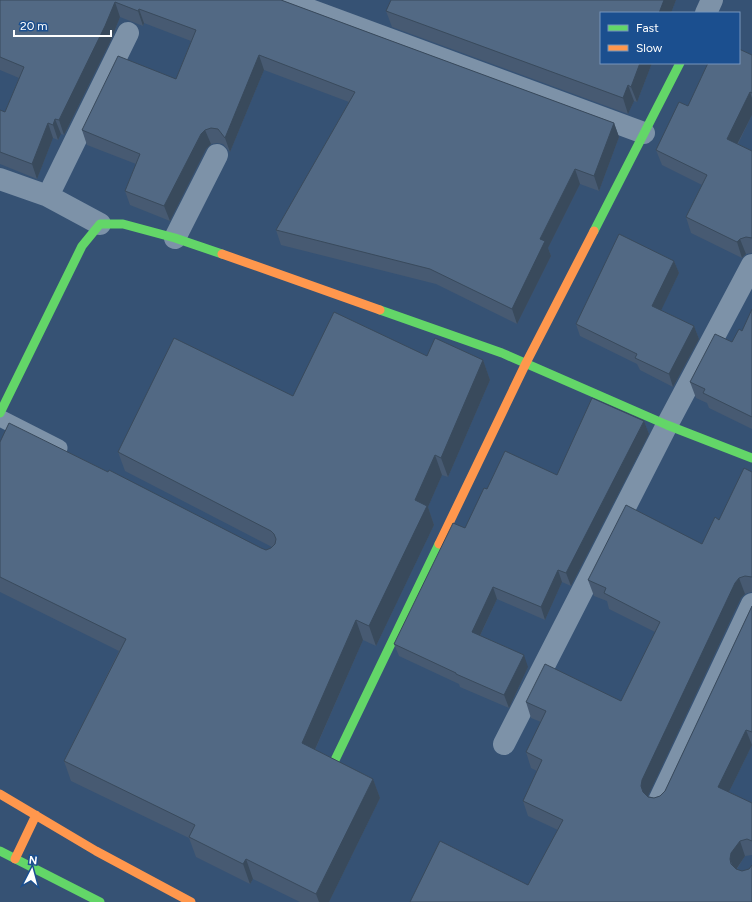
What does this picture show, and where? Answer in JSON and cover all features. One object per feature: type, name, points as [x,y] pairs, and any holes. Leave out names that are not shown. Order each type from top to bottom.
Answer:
[{"type":"main road","points":[[334,760],[526,363],[679,64]]},
{"type":"main road","points":[[0,413],[82,246],[100,224],[123,224],[175,238],[502,353],[667,425],[752,458]]},
{"type":"main road","points":[[0,794],[96,851],[191,902]]},
{"type":"main road","points":[[15,859],[36,816]]},
{"type":"main road","points":[[0,851],[100,902]]},
{"type":"street","points":[[282,0],[644,133]]},
{"type":"street","points":[[706,12],[712,0]]},
{"type":"street","points":[[48,196],[128,33]]},
{"type":"street","points":[[175,238],[217,155]]},
{"type":"street","points":[[0,179],[48,196],[100,224]]},
{"type":"street","points":[[504,744],[667,425],[752,265]]},
{"type":"street","points":[[659,801],[752,604]]},
{"type":"lane","points":[[0,418],[71,454]]},
{"type":"building","points":[[0,0],[281,0],[614,123],[594,176],[575,169],[540,239],[545,241],[512,309],[430,269],[276,230],[355,92],[259,55],[225,138],[218,129],[211,128],[205,130],[201,134],[164,206],[125,191],[140,154],[82,130],[118,56],[176,79],[196,30],[139,9],[138,11],[115,2],[105,26],[59,120],[55,119],[53,125],[48,123],[32,164],[0,152],[0,110],[5,112],[24,67],[0,57]]},
{"type":"building","points":[[391,0],[664,0],[659,12],[600,12],[600,64],[640,64],[631,87],[628,85],[623,98],[386,11]]},
{"type":"building","points":[[740,49],[752,55],[752,93],[750,92],[727,139],[752,151],[752,238],[746,237],[737,242],[686,217],[707,175],[656,150],[679,102],[688,106],[708,64],[740,64]]},
{"type":"building","points":[[619,234],[674,261],[652,306],[694,326],[669,374],[635,358],[637,354],[576,324]]},
{"type":"building","points":[[752,309],[752,417],[703,393],[705,389],[690,382],[715,334],[732,342],[739,329],[742,331]]},
{"type":"building","points":[[334,312],[427,356],[435,338],[483,360],[441,458],[435,455],[415,500],[427,506],[369,626],[356,620],[302,743],[373,779],[316,894],[246,859],[243,864],[189,837],[195,825],[64,761],[126,639],[0,577],[0,442],[9,423],[108,472],[109,470],[266,550],[275,544],[276,539],[271,531],[118,452],[174,338],[293,396]]},
{"type":"building","points":[[592,398],[644,421],[566,573],[558,570],[541,607],[493,587],[472,632],[524,655],[504,695],[394,644],[453,523],[465,528],[484,488],[487,489],[505,451],[557,475]]},
{"type":"building","points":[[744,468],[752,472],[752,577],[745,576],[739,578],[735,583],[642,780],[641,786],[643,792],[648,797],[654,798],[660,796],[665,791],[752,606],[752,732],[746,730],[718,787],[752,803],[752,841],[747,839],[740,841],[731,853],[730,859],[731,864],[736,869],[742,871],[749,869],[752,865],[752,902],[410,902],[440,841],[528,885],[563,820],[523,801],[542,760],[526,752],[546,711],[526,702],[545,664],[621,701],[660,622],[604,593],[606,588],[588,580],[626,505],[702,544],[715,517],[719,520]]},
{"type":"traffic: fast","points":[[594,231],[679,64]]},
{"type":"traffic: fast","points":[[0,413],[82,246],[100,224],[123,224],[175,238],[222,254]]},
{"type":"traffic: fast","points":[[380,310],[502,353],[667,425],[752,458]]},
{"type":"traffic: fast","points":[[335,760],[439,544]]},
{"type":"traffic: fast","points":[[0,851],[100,902]]},
{"type":"traffic: slow","points":[[439,544],[526,363],[594,231]]},
{"type":"traffic: slow","points":[[222,254],[380,310]]},
{"type":"traffic: slow","points":[[0,794],[96,851],[191,902]]},
{"type":"traffic: slow","points":[[15,859],[36,815]]}]
